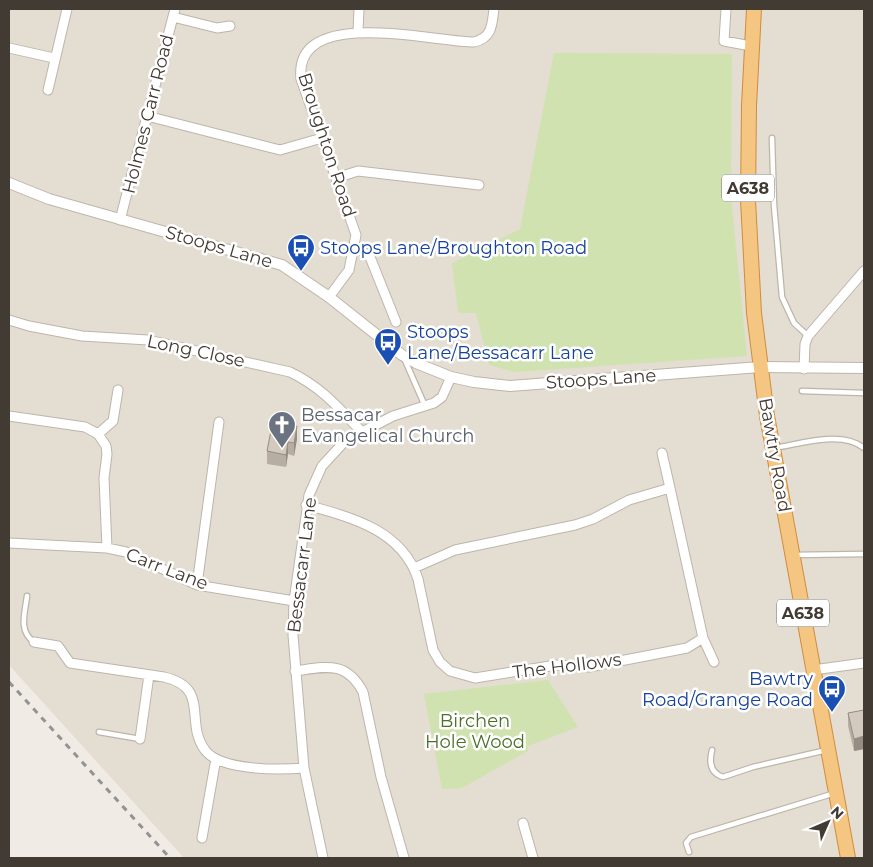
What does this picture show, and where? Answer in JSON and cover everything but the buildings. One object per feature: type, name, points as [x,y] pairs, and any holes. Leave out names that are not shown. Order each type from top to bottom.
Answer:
[{"type":"highway","name":"Bawtry Road","points":[[754,9],[751,46],[748,200],[754,314],[773,448],[848,858]]},
{"type":"street","points":[[48,90],[67,9]]},
{"type":"street","points":[[358,32],[359,9]]},
{"type":"street","name":"Broughton Road","points":[[329,297],[349,270],[356,235],[301,79],[300,66],[303,55],[313,46],[330,37],[358,32],[474,42],[483,40],[490,32],[494,9]]},
{"type":"street","points":[[726,9],[724,41],[751,46]]},
{"type":"street","points":[[174,13],[217,28],[230,26]]},
{"type":"street","name":"Holmes Carr Road","points":[[120,220],[174,13]]},
{"type":"street","points":[[9,48],[54,58]]},
{"type":"street","points":[[147,116],[280,150],[322,138]]},
{"type":"street","points":[[336,178],[358,172],[479,185]]},
{"type":"street","name":"Stoops Lane","points":[[9,183],[49,199],[282,264],[329,297],[402,355],[451,377],[510,386],[760,367],[804,369],[864,368]]},
{"type":"street","points":[[355,246],[370,257],[396,322]]},
{"type":"street","points":[[804,369],[805,344],[808,336],[864,271]]},
{"type":"street","name":"Long Close","points":[[9,320],[29,326],[82,336],[148,340],[290,372],[310,382],[327,395],[361,431]]},
{"type":"street","name":"Bessacarr Lane","points":[[323,858],[304,768],[295,672],[294,600],[306,505],[314,480],[322,466],[345,441],[393,416],[426,407],[442,397],[451,377]]},
{"type":"street","points":[[98,434],[113,422],[118,390]]},
{"type":"street","points":[[9,416],[85,427],[98,434],[106,446],[107,454],[104,478],[107,548]]},
{"type":"street","points":[[197,585],[219,422]]},
{"type":"street","points":[[662,453],[703,638],[714,662]]},
{"type":"street","points":[[414,568],[455,550],[575,526],[593,519],[629,500],[670,488]]},
{"type":"street","name":"The Hollows","points":[[306,505],[355,518],[390,538],[414,568],[434,650],[440,662],[450,671],[475,678],[556,665],[589,667],[687,648],[703,638]]},
{"type":"street","name":"Carr Lane","points":[[9,544],[107,548],[137,556],[197,585],[294,600]]},
{"type":"street","points":[[34,642],[58,646],[70,663],[175,679],[185,686],[196,704],[196,730],[200,742],[205,751],[218,760],[238,765],[304,768]]},
{"type":"street","points":[[813,670],[864,662]]},
{"type":"street","points":[[295,672],[328,667],[341,669],[357,682],[363,692],[381,777],[404,858]]},
{"type":"street","points":[[140,739],[149,675]]},
{"type":"street","points":[[202,838],[215,764],[218,760]]},
{"type":"street","points":[[522,823],[533,858]]},
{"type":"lane","points":[[772,138],[774,205],[782,297],[794,324],[808,336]]},
{"type":"lane","points":[[402,355],[426,407]]},
{"type":"lane","points":[[802,391],[864,393]]},
{"type":"lane","points":[[773,448],[838,439],[849,439],[864,448]]},
{"type":"lane","points":[[792,555],[864,554]]},
{"type":"lane","points":[[27,596],[23,630],[27,637],[34,642]]},
{"type":"lane","points":[[99,732],[140,739]]},
{"type":"lane","points":[[712,750],[710,760],[712,769],[723,778],[752,767],[828,750]]},
{"type":"lane","points":[[689,852],[686,843],[691,837],[836,793]]},
{"type":"shaded area","points":[[9,9],[864,9],[864,858],[184,858],[9,665]]},
{"type":"green space","points":[[554,53],[732,54],[731,197],[747,356],[515,372],[489,365],[476,313],[458,313],[452,263],[520,229]]},
{"type":"green space","name":"Birchen Hole Wood","points":[[548,680],[578,727],[528,746],[528,751],[462,788],[442,789],[424,694]]},
{"type":"railway","points":[[9,682],[170,858]]},
{"type":"place","name":"Stoops Lane/Broughton Road","points":[[301,272]]},
{"type":"place","name":"Stoops Lane/Bessacarr Lane","points":[[388,366]]},
{"type":"place","name":"Bessacar Evangelical Church","points":[[282,449]]},
{"type":"place","name":"Bawtry Road/Grange Road","points":[[832,713]]}]
